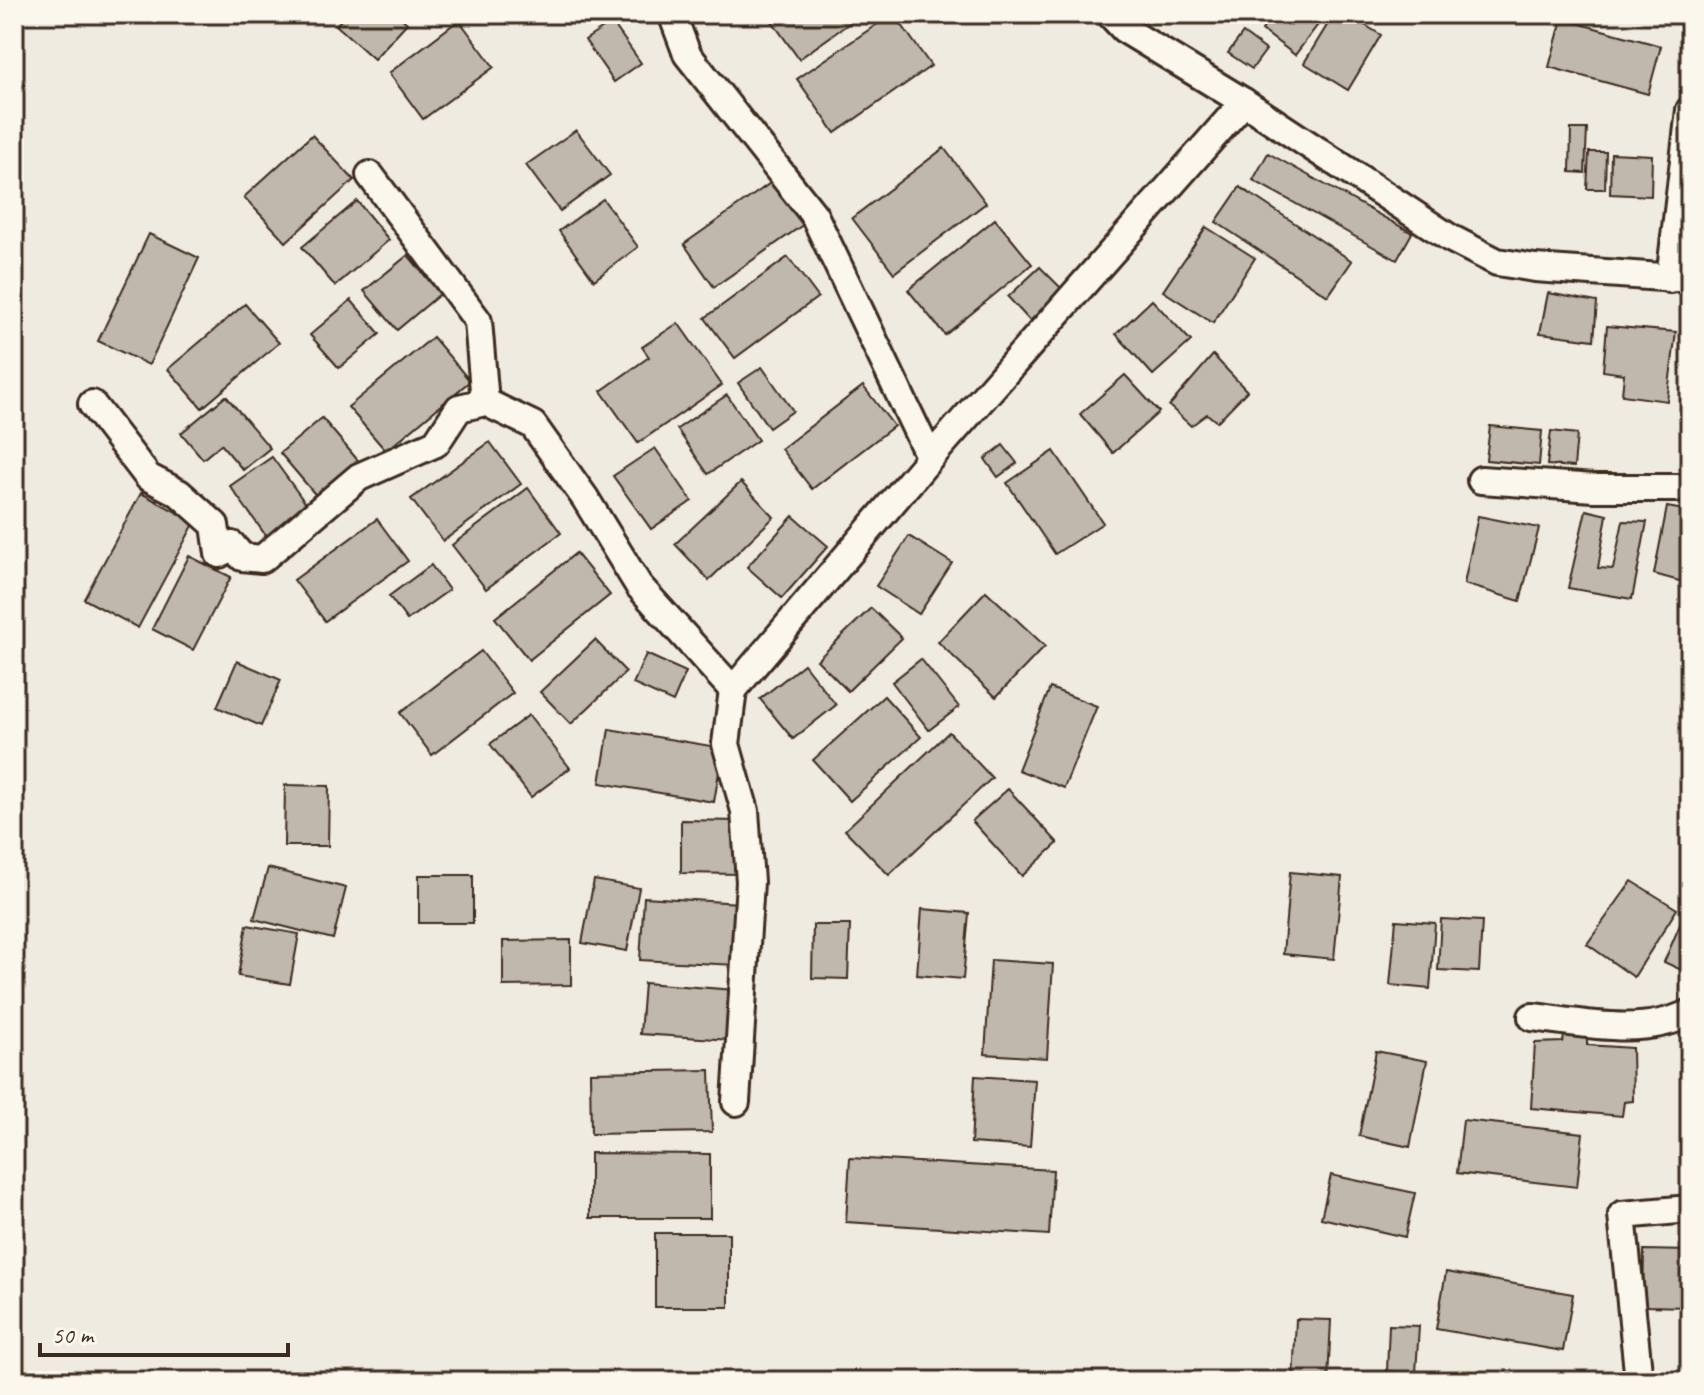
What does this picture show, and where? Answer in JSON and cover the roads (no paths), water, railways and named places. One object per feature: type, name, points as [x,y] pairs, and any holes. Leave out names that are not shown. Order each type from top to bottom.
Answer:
[{"type":"street","points":[[672,14],[687,54],[814,215],[930,458]]},
{"type":"street","points":[[1110,14],[1124,29],[1244,102],[1450,238],[1497,262],[1535,268],[1680,279],[1690,110]]},
{"type":"street","points":[[736,1102],[750,882],[745,811],[726,744],[733,690],[930,458],[1244,102]]},
{"type":"street","points":[[370,175],[478,321],[485,402]]},
{"type":"street","points":[[92,404],[148,477],[179,493],[215,525],[219,554],[232,545],[242,557],[262,559],[359,477],[436,443],[459,408],[485,402],[533,425],[585,498],[639,586],[733,690]]},
{"type":"street","points":[[1481,480],[1594,488],[1690,488]]},
{"type":"street","points":[[1532,1017],[1617,1028],[1670,1023],[1690,1013]]},
{"type":"street","points":[[1639,1381],[1622,1215],[1690,1209]]}]
